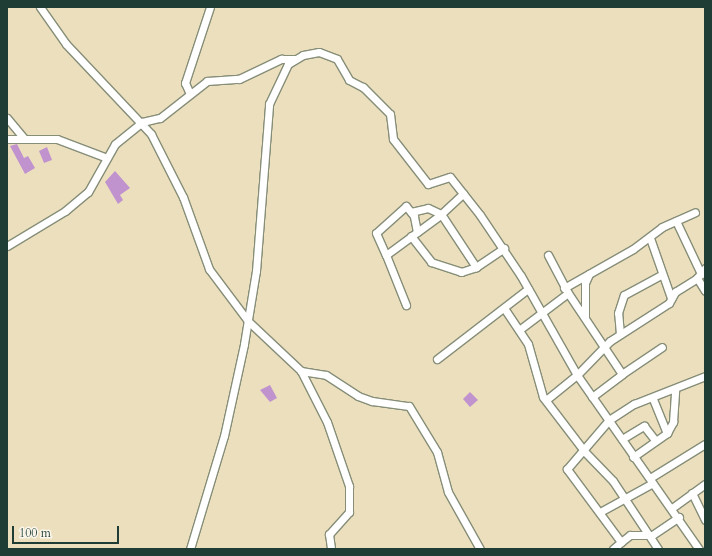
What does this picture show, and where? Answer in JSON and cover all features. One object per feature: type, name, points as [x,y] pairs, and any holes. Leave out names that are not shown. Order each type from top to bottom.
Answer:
[{"type":"street","points":[[40,7],[66,44],[95,71],[124,108],[142,122],[183,197],[209,268],[248,320],[301,371],[327,422],[349,486],[349,512],[328,534],[331,549]]},
{"type":"street","points":[[190,94],[185,83],[210,7]]},
{"type":"street","points":[[7,246],[64,211],[88,192],[115,144],[142,122],[160,118],[207,81],[239,79],[281,59],[295,59],[319,52],[336,59],[349,80],[363,87],[390,114],[393,139],[424,180],[431,185],[446,176],[450,177],[504,248],[577,375],[633,457],[679,517],[699,549]]},
{"type":"street","points":[[190,549],[224,436],[248,320],[256,271],[265,121],[275,90],[288,64],[295,59]]},
{"type":"street","points":[[7,118],[24,138]]},
{"type":"street","points":[[7,143],[24,138]]},
{"type":"street","points":[[7,139],[57,139],[107,158]]},
{"type":"street","points":[[386,254],[441,214],[463,194]]},
{"type":"street","points":[[406,305],[376,232],[406,206],[411,212],[414,234],[431,262],[461,272],[476,267],[504,248]]},
{"type":"street","points":[[411,212],[428,208],[441,214],[476,267]]},
{"type":"street","points":[[519,330],[542,314],[566,290],[589,274],[676,221],[695,212]]},
{"type":"street","points":[[676,221],[701,273],[705,291]]},
{"type":"street","points":[[650,238],[661,275],[671,298]]},
{"type":"street","points":[[548,255],[566,290],[622,374]]},
{"type":"street","points":[[546,400],[577,375],[604,347],[671,298],[701,273]]},
{"type":"street","points":[[585,318],[585,282],[589,274]]},
{"type":"street","points":[[620,334],[618,313],[624,295],[661,275]]},
{"type":"street","points":[[437,359],[528,289]]},
{"type":"street","points":[[504,308],[528,344],[538,389],[585,452],[624,498],[658,549]]},
{"type":"street","points":[[592,397],[622,374],[662,347]]},
{"type":"street","points":[[301,371],[326,375],[365,399],[409,406],[437,452],[448,492],[480,549]]},
{"type":"street","points":[[621,542],[600,512],[568,474],[567,469],[585,452],[609,420],[634,404],[676,391],[705,376]]},
{"type":"street","points":[[633,457],[655,440],[667,433],[673,422],[676,391]]},
{"type":"street","points":[[652,399],[667,433]]},
{"type":"street","points":[[622,439],[644,426],[655,440]]},
{"type":"street","points":[[600,512],[624,498],[705,444]]},
{"type":"street","points":[[672,508],[705,484]]},
{"type":"street","points":[[692,493],[705,520]]},
{"type":"street","points":[[613,549],[630,535],[650,536],[679,517]]},
{"type":"building","points":[[17,144],[24,158],[28,156],[35,168],[25,174],[10,146]]},
{"type":"building","points":[[47,147],[52,160],[44,163],[39,151]]},
{"type":"building","points":[[115,171],[130,188],[120,195],[123,200],[118,204],[105,182]]},
{"type":"building","points":[[270,385],[277,398],[270,402],[260,390]]},
{"type":"building","points":[[470,392],[478,400],[470,407],[463,399]]}]
